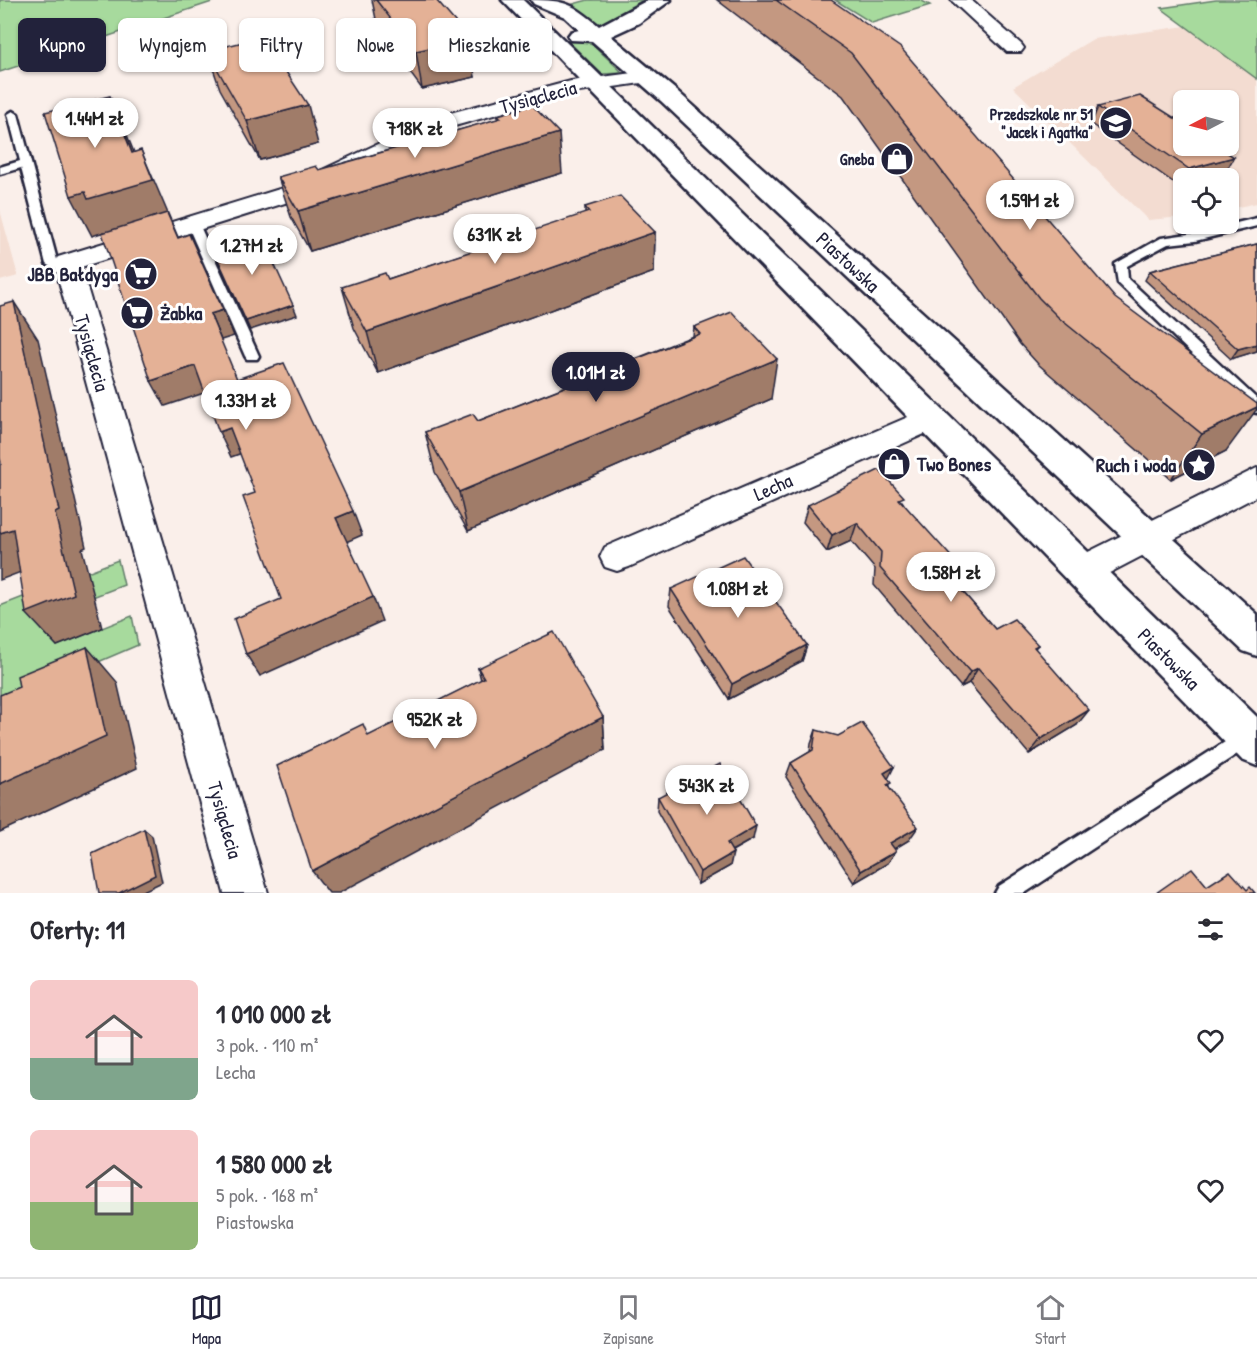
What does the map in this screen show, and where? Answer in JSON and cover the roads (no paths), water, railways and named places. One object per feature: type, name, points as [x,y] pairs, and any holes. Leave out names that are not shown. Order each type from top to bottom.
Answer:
[{"type":"street","points":[[552,35],[596,34],[626,22],[661,0]]},
{"type":"street","points":[[960,0],[1014,48]]},
{"type":"street","points":[[518,7],[551,1]]},
{"type":"street","name":"Piastowska","points":[[551,1],[572,13],[648,77],[1257,639]]},
{"type":"street","name":"Piastowska","points":[[518,7],[529,18]]},
{"type":"street","name":"Piastowska","points":[[552,41],[1252,741]]},
{"type":"street","name":"Tysiąclecia","points":[[246,893],[67,263],[295,192],[443,122],[593,83],[648,77]]},
{"type":"street","name":"Lecha","points":[[617,557],[929,419]]},
{"type":"street","points":[[1082,571],[1146,536],[1257,481]]},
{"type":"lane","points":[[13,114],[52,264],[67,263]]},
{"type":"lane","points":[[0,171],[26,163]]},
{"type":"lane","points":[[1257,222],[1195,237],[1165,241],[1122,264],[1122,280],[1257,408]]},
{"type":"lane","points":[[193,224],[252,356]]},
{"type":"lane","points":[[1006,893],[1252,741]]},
{"type":"place","name":"Przedszkole nr 51 \"Jacek i Agatka\"","points":[[1116,123]]},
{"type":"place","name":"Gneba","points":[[897,159]]},
{"type":"place","name":"JBB Bałdyga","points":[[141,274]]},
{"type":"place","name":"Żabka","points":[[137,313]]},
{"type":"place","name":"Two Bones","points":[[894,464]]},
{"type":"place","name":"Ruch i woda","points":[[1199,465]]}]
